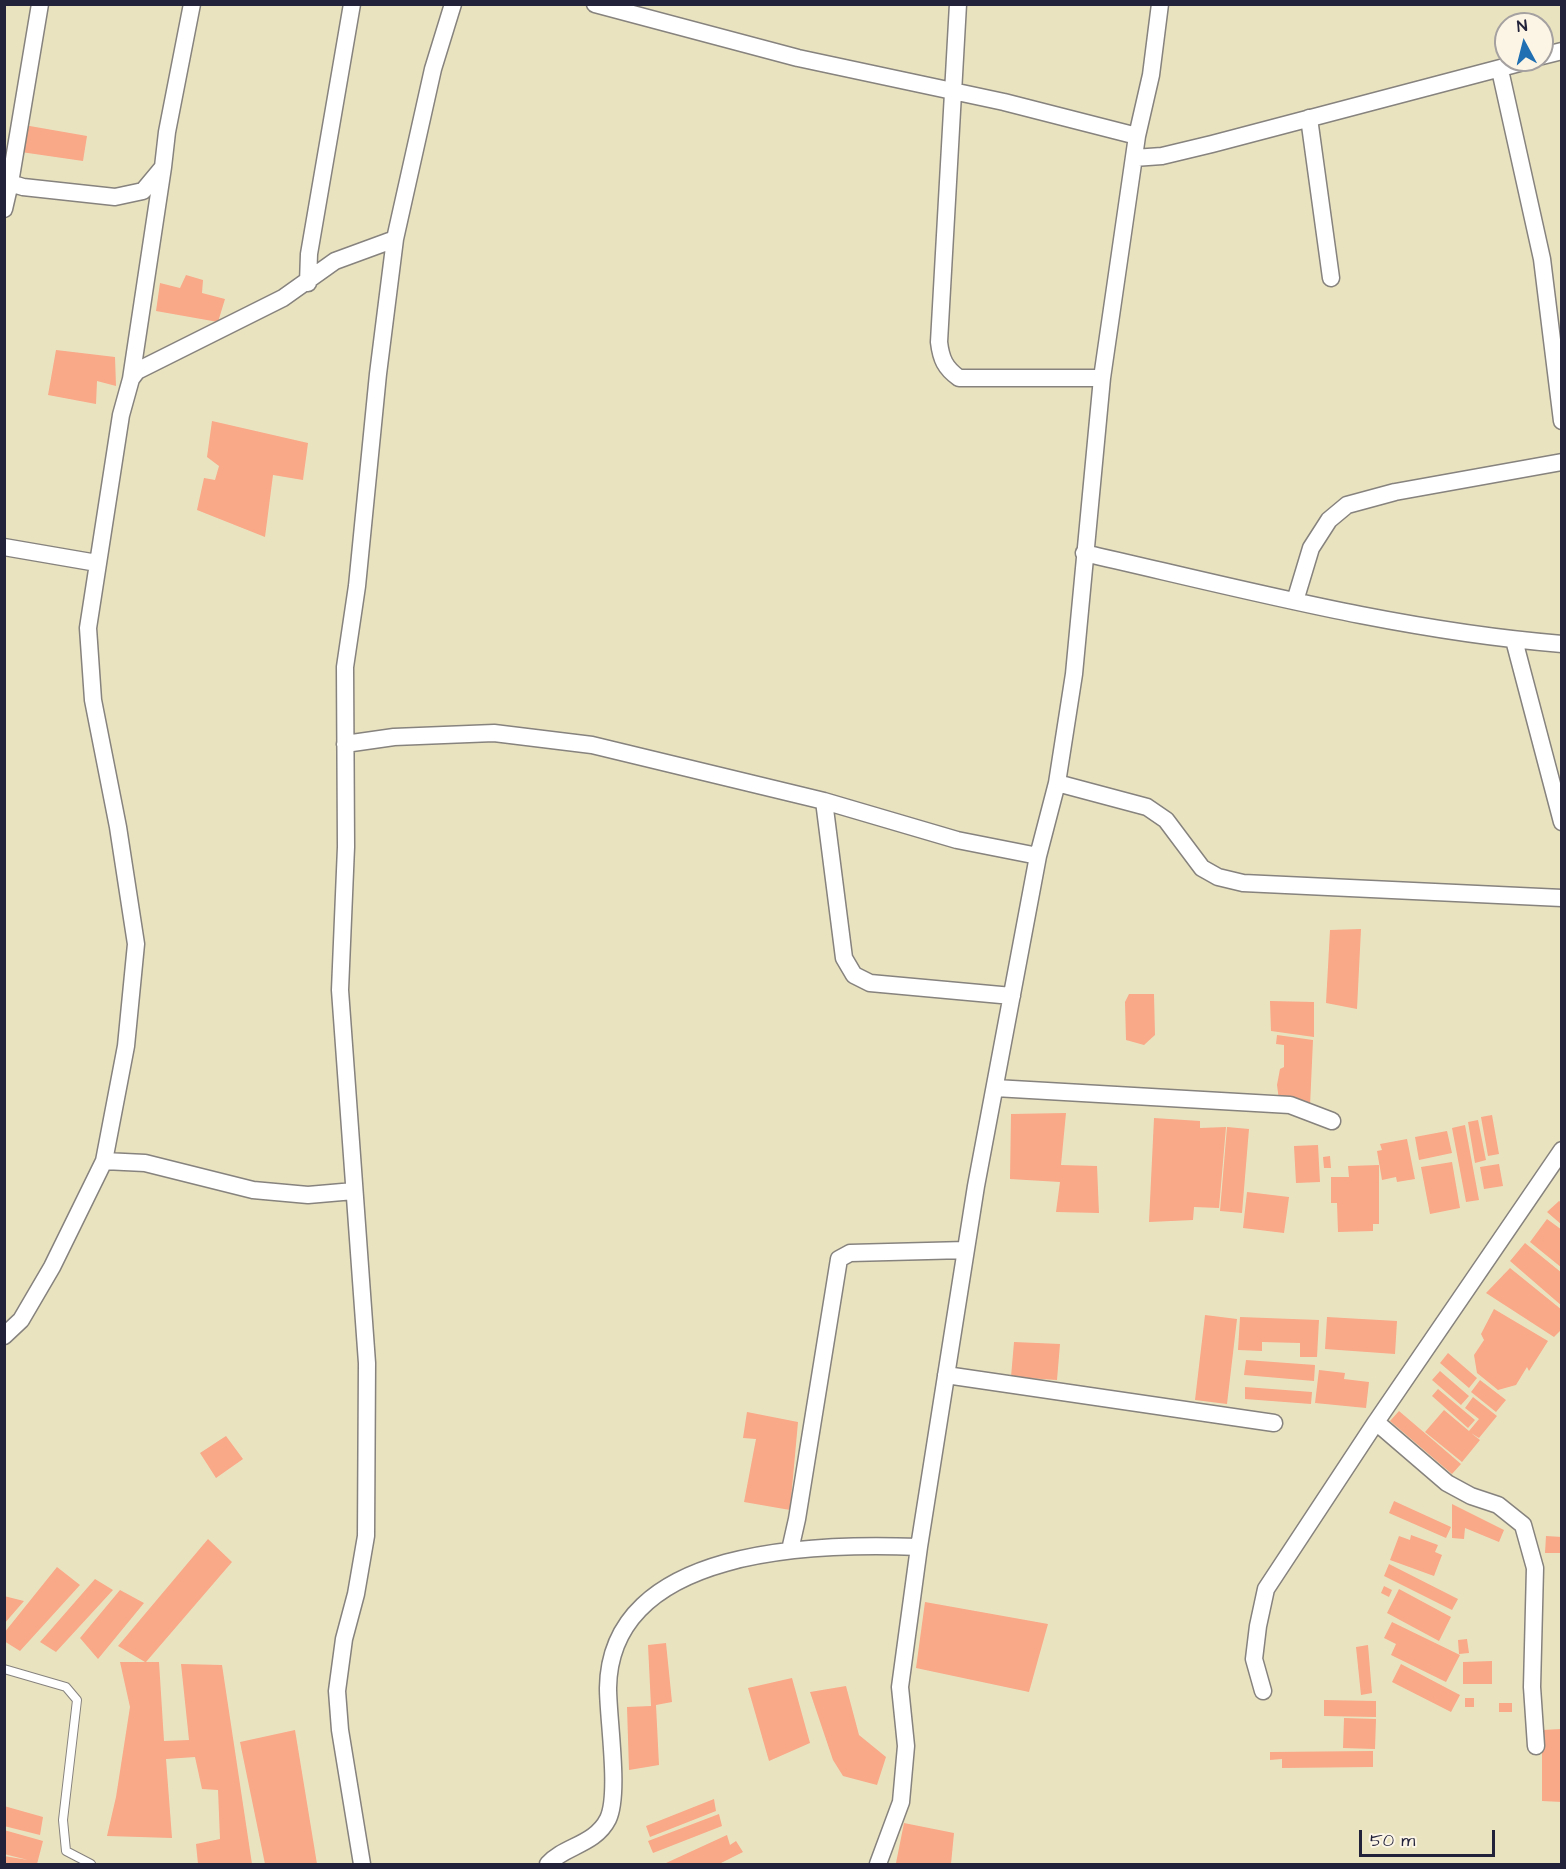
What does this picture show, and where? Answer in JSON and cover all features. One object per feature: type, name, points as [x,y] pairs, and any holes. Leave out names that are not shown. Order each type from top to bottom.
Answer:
[{"type":"street","points":[[4,209],[40,4]]},
{"type":"street","points":[[4,1336],[21,1320],[52,1266],[104,1161],[126,1046],[136,945],[118,827],[93,700],[88,628],[121,415],[131,380],[167,132],[192,4]]},
{"type":"street","points":[[308,283],[309,254],[352,4]]},
{"type":"street","points":[[362,1864],[340,1730],[337,1691],[344,1639],[356,1594],[366,1536],[367,1363],[340,990],[346,848],[345,667],[357,586],[378,374],[395,239],[433,69],[453,4]]},
{"type":"street","points":[[595,4],[798,58],[952,91],[1137,136]]},
{"type":"street","points":[[958,4],[939,342],[946,369],[959,378],[1102,378]]},
{"type":"street","points":[[878,1864],[901,1803],[906,1746],[900,1687],[919,1547],[966,1250],[1038,856],[1057,783],[1074,674],[1102,378],[1137,136],[1151,75],[1160,4]]},
{"type":"street","points":[[1134,158],[1162,156],[1494,72]]},
{"type":"street","points":[[1500,72],[1542,259],[1562,421]]},
{"type":"street","points":[[1310,118],[1331,278]]},
{"type":"street","points":[[10,183],[32,188],[115,197],[143,191],[163,167]]},
{"type":"street","points":[[131,380],[137,371],[250,316],[308,283],[335,261],[395,239]]},
{"type":"street","points":[[1294,601],[1311,548],[1329,520],[1347,505],[1395,492],[1562,462]]},
{"type":"street","points":[[4,547],[97,563]]},
{"type":"street","points":[[1084,553],[1392,621],[1514,640],[1562,644]]},
{"type":"street","points":[[1514,640],[1562,822]]},
{"type":"street","points":[[345,744],[394,737],[494,733],[592,745],[824,801],[957,840],[1038,856]]},
{"type":"street","points":[[1057,783],[1147,807],[1166,820],[1202,868],[1218,877],[1243,882],[1562,898]]},
{"type":"street","points":[[824,801],[844,958],[854,975],[870,983],[1012,996]]},
{"type":"street","points":[[995,1088],[1290,1105],[1332,1121]]},
{"type":"street","points":[[1263,1691],[1254,1659],[1266,1589],[1496,1242],[1562,1150]]},
{"type":"street","points":[[104,1161],[146,1163],[253,1190],[308,1196],[354,1191]]},
{"type":"street","points":[[790,1550],[797,1520],[839,1259],[850,1253],[966,1250]]},
{"type":"street","points":[[946,1375],[1274,1422]]},
{"type":"street","points":[[1376,1422],[1447,1483],[1471,1496],[1498,1505],[1523,1525],[1535,1568],[1532,1687],[1536,1746]]},
{"type":"street","points":[[548,1864],[599,1832],[613,1808],[608,1687],[610,1658],[622,1628],[648,1602],[675,1581],[710,1568],[790,1550],[852,1544],[919,1547]]},
{"type":"lane","points":[[4,1670],[66,1688],[77,1700],[68,1757],[64,1830],[66,1851],[91,1864]]},
{"type":"building","points":[[24,125],[87,136],[83,161],[21,152]]},
{"type":"building","points":[[186,275],[203,280],[202,293],[225,299],[218,322],[156,311],[160,283],[180,288]]},
{"type":"building","points":[[56,350],[115,357],[116,386],[97,381],[96,404],[48,395]]},
{"type":"building","points":[[212,421],[308,443],[303,480],[273,475],[265,537],[197,510],[204,478],[215,480],[219,466],[207,457]]},
{"type":"building","points":[[1361,929],[1357,1009],[1326,1003],[1330,930]]},
{"type":"building","points":[[1129,994],[1154,994],[1155,1035],[1144,1045],[1126,1040],[1125,1002]]},
{"type":"building","points":[[1270,1001],[1314,1002],[1314,1037],[1271,1031]]},
{"type":"building","points":[[1277,1035],[1313,1040],[1310,1106],[1279,1100],[1277,1085],[1280,1069],[1284,1067],[1284,1045],[1276,1044]]},
{"type":"building","points":[[1066,1113],[1061,1165],[1097,1166],[1099,1213],[1056,1212],[1060,1182],[1010,1179],[1011,1114]]},
{"type":"building","points":[[1492,1115],[1499,1154],[1488,1156],[1481,1117]]},
{"type":"building","points":[[1154,1118],[1200,1121],[1200,1128],[1226,1127],[1219,1208],[1194,1207],[1193,1220],[1149,1222]]},
{"type":"building","points":[[1478,1120],[1486,1160],[1475,1163],[1468,1122]]},
{"type":"building","points":[[1465,1125],[1479,1200],[1466,1202],[1452,1128]]},
{"type":"building","points":[[1227,1127],[1249,1129],[1242,1213],[1220,1211]]},
{"type":"building","points":[[1447,1131],[1452,1153],[1419,1160],[1415,1137]]},
{"type":"building","points":[[1407,1139],[1415,1179],[1397,1182],[1396,1177],[1382,1180],[1377,1151],[1382,1150],[1380,1144]]},
{"type":"building","points":[[1318,1145],[1320,1182],[1296,1183],[1294,1146]]},
{"type":"building","points":[[1330,1156],[1331,1168],[1324,1168],[1323,1157]]},
{"type":"building","points":[[1452,1162],[1460,1208],[1430,1214],[1421,1167]]},
{"type":"building","points":[[1499,1164],[1503,1186],[1484,1189],[1480,1167]]},
{"type":"building","points":[[1379,1165],[1379,1224],[1373,1224],[1373,1231],[1338,1232],[1337,1203],[1331,1203],[1331,1177],[1349,1177],[1348,1166]]},
{"type":"building","points":[[1247,1192],[1289,1197],[1284,1233],[1243,1228]]},
{"type":"building","points":[[1559,1201],[1562,1203],[1562,1225],[1547,1212]]},
{"type":"building","points":[[1547,1219],[1562,1230],[1562,1268],[1530,1242]]},
{"type":"building","points":[[1525,1243],[1562,1273],[1562,1306],[1510,1261]]},
{"type":"building","points":[[1510,1268],[1562,1310],[1562,1329],[1554,1337],[1486,1293]]},
{"type":"building","points":[[1494,1309],[1548,1341],[1529,1371],[1527,1367],[1516,1385],[1498,1390],[1477,1373],[1474,1355],[1484,1340],[1481,1334]]},
{"type":"building","points":[[1205,1315],[1237,1319],[1227,1404],[1195,1400]]},
{"type":"building","points":[[1240,1317],[1319,1320],[1317,1357],[1300,1357],[1300,1343],[1262,1342],[1262,1351],[1238,1350]]},
{"type":"building","points":[[1327,1317],[1397,1321],[1395,1354],[1325,1349]]},
{"type":"building","points":[[1014,1342],[1060,1344],[1057,1380],[1011,1377]]},
{"type":"building","points":[[1448,1353],[1477,1378],[1469,1388],[1440,1363]]},
{"type":"building","points":[[1246,1360],[1315,1365],[1314,1381],[1244,1375]]},
{"type":"building","points":[[1319,1370],[1345,1373],[1344,1379],[1369,1382],[1366,1408],[1315,1403]]},
{"type":"building","points":[[1440,1371],[1469,1396],[1461,1405],[1432,1380]]},
{"type":"building","points":[[1480,1380],[1506,1400],[1496,1412],[1471,1392]]},
{"type":"building","points":[[1245,1387],[1312,1392],[1311,1404],[1245,1399]]},
{"type":"building","points":[[1438,1389],[1475,1420],[1468,1428],[1432,1396]]},
{"type":"building","points":[[1473,1397],[1497,1416],[1479,1438],[1471,1433],[1480,1440],[1462,1462],[1425,1432],[1444,1410],[1469,1431],[1479,1419],[1465,1408]]},
{"type":"building","points":[[1399,1411],[1461,1464],[1452,1474],[1390,1421]]},
{"type":"building","points":[[747,1412],[798,1422],[790,1510],[744,1502],[756,1439],[743,1438]]},
{"type":"building","points":[[226,1436],[243,1459],[216,1478],[200,1453]]},
{"type":"building","points":[[1394,1501],[1451,1527],[1446,1538],[1389,1513]]},
{"type":"building","points":[[1452,1504],[1504,1530],[1499,1542],[1465,1528],[1464,1539],[1452,1538]]},
{"type":"building","points":[[1411,1535],[1438,1545],[1435,1552],[1442,1555],[1434,1576],[1390,1560],[1399,1536],[1410,1540]]},
{"type":"building","points":[[1546,1536],[1562,1537],[1562,1553],[1545,1553]]},
{"type":"building","points":[[208,1539],[232,1562],[146,1662],[159,1662],[164,1741],[189,1740],[181,1664],[222,1665],[252,1864],[198,1864],[196,1844],[220,1839],[218,1790],[202,1789],[195,1757],[166,1759],[172,1838],[107,1836],[116,1797],[130,1707],[120,1662],[145,1662],[118,1646]]},
{"type":"building","points":[[1389,1564],[1458,1599],[1452,1610],[1384,1576]]},
{"type":"building","points":[[57,1567],[80,1585],[20,1651],[4,1641],[4,1633]]},
{"type":"building","points":[[95,1579],[113,1590],[56,1652],[40,1642]]},
{"type":"building","points":[[1384,1586],[1392,1590],[1389,1597],[1381,1593]]},
{"type":"building","points":[[1399,1589],[1451,1617],[1439,1641],[1387,1613]]},
{"type":"building","points":[[120,1590],[144,1603],[98,1659],[80,1638]]},
{"type":"building","points":[[4,1596],[24,1601],[4,1624]]},
{"type":"building","points":[[925,1602],[1048,1624],[1029,1692],[916,1668]]},
{"type":"building","points":[[1392,1622],[1460,1655],[1446,1682],[1391,1655],[1396,1644],[1384,1638]]},
{"type":"building","points":[[1467,1639],[1469,1653],[1459,1654],[1458,1640]]},
{"type":"building","points":[[666,1643],[672,1702],[656,1705],[659,1765],[629,1770],[627,1707],[651,1706],[648,1645]]},
{"type":"building","points":[[1368,1645],[1372,1693],[1361,1695],[1356,1647]]},
{"type":"building","points":[[1492,1661],[1492,1684],[1463,1684],[1463,1662]]},
{"type":"building","points":[[1401,1664],[1460,1695],[1451,1712],[1392,1682]]},
{"type":"building","points":[[792,1678],[810,1743],[769,1761],[748,1688]]},
{"type":"building","points":[[846,1686],[859,1735],[886,1757],[877,1785],[843,1776],[833,1760],[810,1692]]},
{"type":"building","points":[[1465,1698],[1474,1698],[1474,1707],[1465,1707]]},
{"type":"building","points":[[1324,1700],[1376,1701],[1376,1717],[1324,1716]]},
{"type":"building","points":[[1499,1703],[1512,1703],[1512,1712],[1499,1712]]},
{"type":"building","points":[[1344,1718],[1376,1719],[1375,1749],[1343,1748]]},
{"type":"building","points":[[1562,1729],[1562,1802],[1542,1801],[1542,1730]]},
{"type":"building","points":[[295,1730],[317,1864],[265,1864],[240,1742]]},
{"type":"building","points":[[1373,1751],[1373,1767],[1282,1768],[1282,1759],[1270,1760],[1270,1752]]},
{"type":"building","points":[[714,1799],[716,1811],[650,1837],[646,1826]]},
{"type":"building","points":[[4,1806],[43,1817],[40,1835],[4,1826]]},
{"type":"building","points":[[719,1814],[722,1826],[653,1853],[648,1841]]},
{"type":"building","points":[[904,1823],[954,1833],[951,1864],[896,1863]]},
{"type":"building","points":[[4,1830],[43,1841],[37,1864],[4,1864],[4,1856],[28,1860],[4,1854]]},
{"type":"building","points":[[727,1835],[730,1845],[736,1841],[743,1852],[719,1864],[666,1863]]}]
